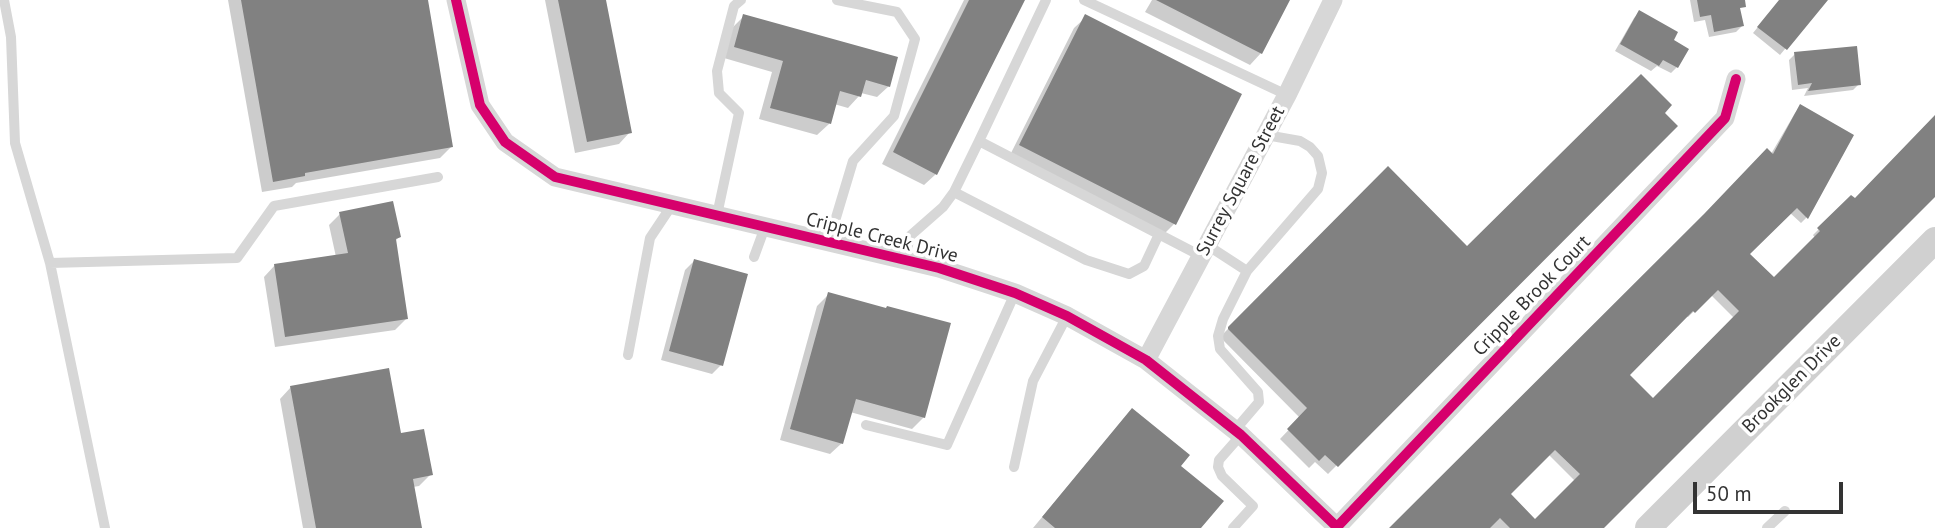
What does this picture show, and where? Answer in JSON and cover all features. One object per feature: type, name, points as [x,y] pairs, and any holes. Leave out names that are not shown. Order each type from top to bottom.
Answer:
[{"type":"street","name":"Cripple Creek Drive","points":[[456,0],[480,105],[505,142],[555,177],[939,268],[1015,293],[1068,316],[1146,360],[1238,433],[1337,528]]},
{"type":"street","name":"Surrey Square Street","points":[[1146,360],[1287,95],[1333,0]]},
{"type":"street","name":"Cripple Brook Court","points":[[1337,528],[1725,118],[1736,79]]},
{"type":"street","name":"Brookglen Drive","points":[[1648,528],[1935,240]]},
{"type":"lane","points":[[4,0],[11,37],[15,144],[50,263],[105,528]]},
{"type":"lane","points":[[716,215],[739,113],[719,93],[717,71],[734,6],[741,0]]},
{"type":"lane","points":[[829,241],[853,161],[894,116],[915,39],[897,12],[837,0]]},
{"type":"lane","points":[[905,260],[910,236],[943,206],[954,192],[1046,0]]},
{"type":"lane","points":[[1084,0],[1287,95]]},
{"type":"lane","points":[[1233,528],[1253,506],[1222,476],[1218,467],[1219,460],[1259,402],[1258,392],[1220,349],[1218,336],[1223,319],[1247,271],[1318,189],[1322,173],[1318,156],[1310,147],[1300,141],[1266,135]]},
{"type":"lane","points":[[979,141],[1159,234],[1204,250],[1247,271]]},
{"type":"lane","points":[[50,263],[237,258],[274,206],[438,177]]},
{"type":"lane","points":[[954,192],[1086,260],[1129,274],[1144,266],[1159,234]]},
{"type":"lane","points":[[628,355],[650,238],[672,205]]},
{"type":"lane","points":[[754,257],[765,227]]},
{"type":"lane","points":[[866,425],[947,445],[1015,293]]},
{"type":"lane","points":[[1014,467],[1033,381],[1068,316]]},
{"type":"lane","points":[[1767,528],[1785,511]]},
{"type":"building","points":[[241,0],[428,0],[453,147],[305,173],[305,176],[273,182]]},
{"type":"building","points":[[558,0],[606,0],[632,133],[587,142]]},
{"type":"building","points":[[969,0],[1025,0],[937,175],[893,152]]},
{"type":"building","points":[[1156,0],[1290,0],[1262,54]]},
{"type":"building","points":[[1697,0],[1745,0],[1746,7],[1740,8],[1744,26],[1714,32],[1711,15],[1700,17]]},
{"type":"building","points":[[1779,0],[1828,0],[1787,50],[1757,27]]},
{"type":"building","points":[[1639,10],[1678,32],[1674,40],[1689,49],[1678,68],[1663,60],[1659,66],[1620,44]]},
{"type":"building","points":[[743,14],[898,57],[890,87],[866,80],[861,97],[840,91],[831,124],[770,108],[783,61],[734,47]]},
{"type":"building","points":[[1085,14],[1242,94],[1176,225],[1019,145]]},
{"type":"building","points":[[1857,46],[1861,85],[1808,91],[1812,83],[1798,85],[1794,52]]},
{"type":"building","points":[[1641,74],[1672,105],[1665,113],[1678,126],[1338,467],[1325,455],[1319,461],[1287,429],[1307,408],[1228,327],[1388,166],[1467,246]]},
{"type":"building","points":[[1800,104],[1854,135],[1808,219],[1797,208],[1750,254],[1774,277],[1820,231],[1817,228],[1851,195],[1855,198],[1935,115],[1935,197],[1604,528],[1510,528],[1500,518],[1490,528],[1389,528],[1767,148],[1773,154]],"holes":[[[1718,290],[1739,311],[1653,398],[1630,375],[1693,311],[1695,313]],[[1555,450],[1580,474],[1535,519],[1511,494]]]},
{"type":"building","points":[[393,201],[401,237],[396,239],[408,319],[285,337],[274,264],[348,253],[339,212]]},
{"type":"building","points":[[694,259],[748,274],[723,366],[669,351]]},
{"type":"building","points":[[828,292],[951,323],[925,418],[856,399],[843,444],[790,429]]},
{"type":"building","points":[[389,368],[401,433],[424,429],[433,475],[413,479],[422,528],[316,528],[290,386]]},
{"type":"building","points":[[1132,408],[1190,455],[1181,466],[1224,501],[1201,528],[1055,528],[1042,517]]},
{"type":"cycle path","points":[[456,0],[480,105],[505,142],[555,177],[939,268],[1015,293],[1067,316],[1146,360],[1241,435],[1338,528]]},
{"type":"cycle path","points":[[1337,527],[1725,118],[1736,79]]}]
